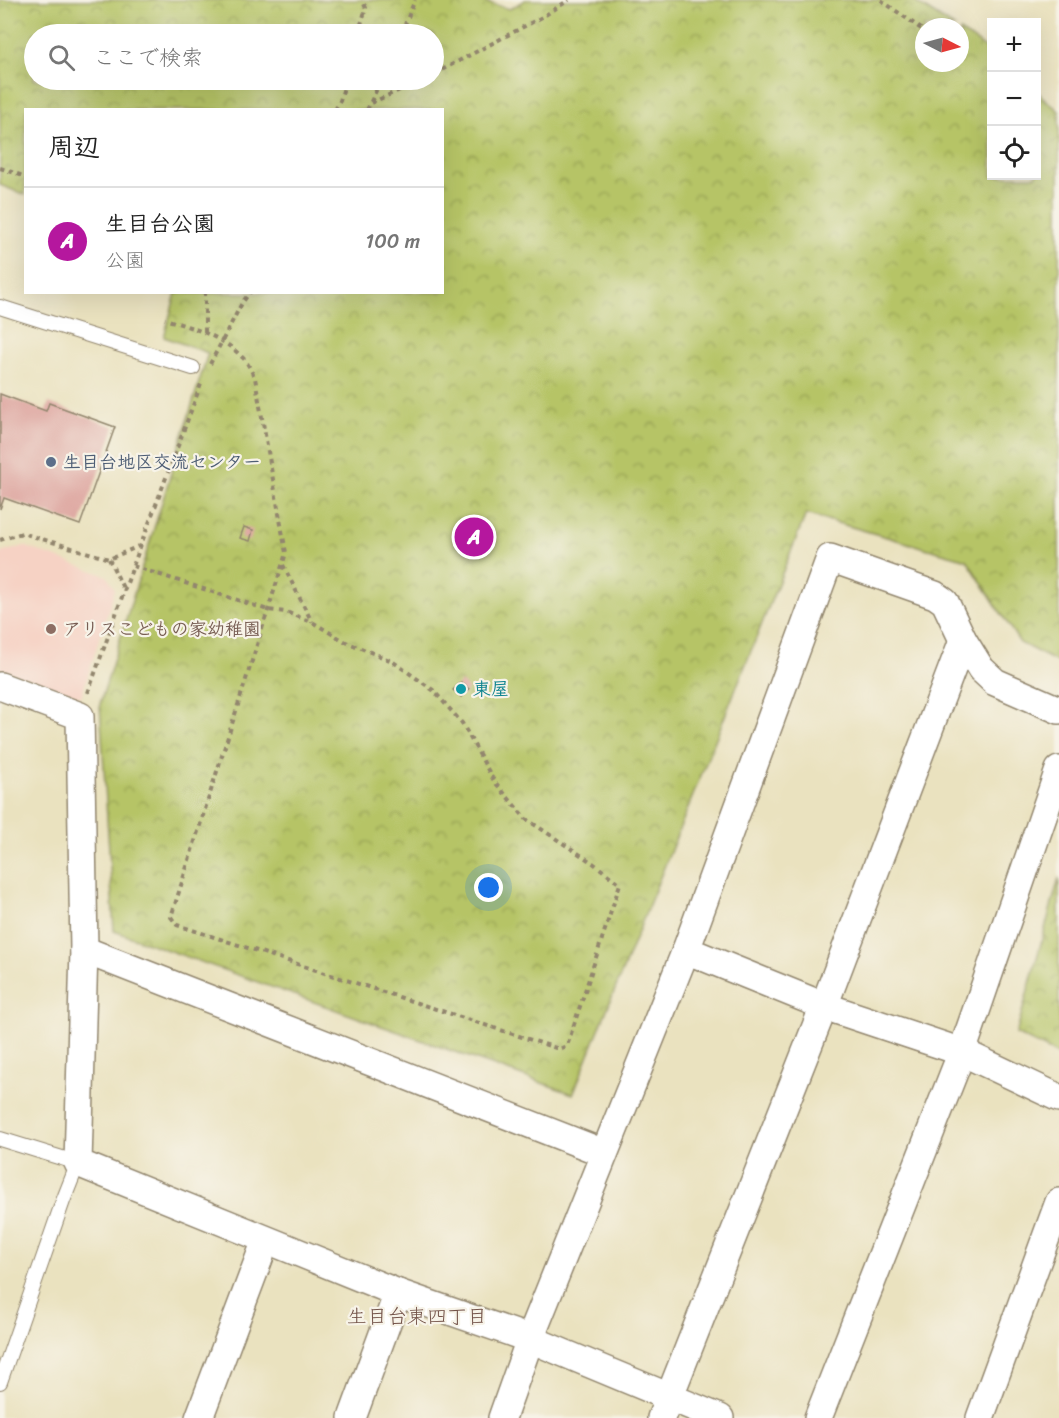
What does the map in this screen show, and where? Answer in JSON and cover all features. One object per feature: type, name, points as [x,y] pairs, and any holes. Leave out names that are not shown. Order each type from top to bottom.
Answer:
[{"type":"street","points":[[502,1418],[530,1339],[686,950],[830,558],[935,595],[945,602],[963,640],[981,669],[995,682],[1059,710]]},
{"type":"street","points":[[665,1407],[824,1006],[963,640]]},
{"type":"street","points":[[0,686],[80,716],[84,950],[78,1163],[398,1293],[530,1339],[665,1407],[720,1418]]},
{"type":"street","points":[[818,1418],[962,1052],[1059,770]]},
{"type":"street","points":[[84,950],[604,1153]]},
{"type":"street","points":[[686,950],[824,1006],[962,1052],[1059,1098]]},
{"type":"street","points":[[980,1418],[1059,1202]]},
{"type":"street","points":[[199,1418],[266,1240]]},
{"type":"street","points":[[352,1418],[398,1293]]},
{"type":"lane","points":[[0,307],[199,371]]},
{"type":"lane","points":[[0,1138],[78,1163],[0,1382]]},
{"type":"path","points":[[361,24],[366,8],[362,0]]},
{"type":"path","points":[[405,24],[416,0]]},
{"type":"path","points":[[444,69],[544,16],[569,0]]},
{"type":"path","points":[[881,0],[915,25]]},
{"type":"path","points":[[336,108],[343,90]]},
{"type":"path","points":[[368,108],[377,90]]},
{"type":"path","points":[[371,103],[400,90]]},
{"type":"path","points":[[0,168],[24,176]]},
{"type":"path","points":[[205,294],[205,332]]},
{"type":"path","points":[[209,366],[249,294]]},
{"type":"path","points":[[133,566],[268,610],[286,612],[312,622],[346,642],[392,661],[433,690],[462,723],[494,781],[526,819],[593,863],[620,884],[567,1046],[559,1049],[177,924],[171,917],[268,610],[283,565],[286,553],[255,378],[244,358],[222,340],[165,319]]},
{"type":"path","points":[[80,716],[199,371]]},
{"type":"path","points":[[0,540],[22,533],[110,559],[140,546]]},
{"type":"path","points":[[110,559],[124,590]]},
{"type":"path","points":[[283,565],[312,622]]},
{"type":"shaded area","name":"アリスこどもの家幼稚園","points":[[24,546],[107,576],[115,589],[81,697],[0,669],[0,553]]},
{"type":"green space","points":[[0,0],[479,0],[510,9],[525,0],[912,0],[940,18],[915,18],[915,72],[969,72],[969,37],[987,50],[987,180],[1041,180],[1041,95],[1059,111],[1059,663],[1020,643],[967,560],[806,514],[573,1094],[114,931],[100,704],[208,353],[164,337],[176,294],[444,294],[444,108],[24,108],[24,195],[0,185]]},
{"type":"green space","points":[[1059,878],[1059,1055],[1016,1034]]},
{"type":"building","name":"生目台地区交流センター","points":[[0,394],[46,411],[49,403],[115,427],[80,525],[4,498],[0,509]]},
{"type":"building","points":[[244,527],[253,530],[250,541],[240,538]]},
{"type":"building","name":"東屋","points":[[461,682],[469,689],[461,697],[453,690]]},
{"type":"place","name":"生目台地区交流センター","points":[[51,462]]},
{"type":"place","name":"生目台公園","points":[[474,537]]},
{"type":"place","name":"アリスこどもの家幼稚園","points":[[51,629]]},
{"type":"place","name":"東屋","points":[[461,689]]},
{"type":"district","name":"生目台東四丁目","points":[[417,1316]]}]
